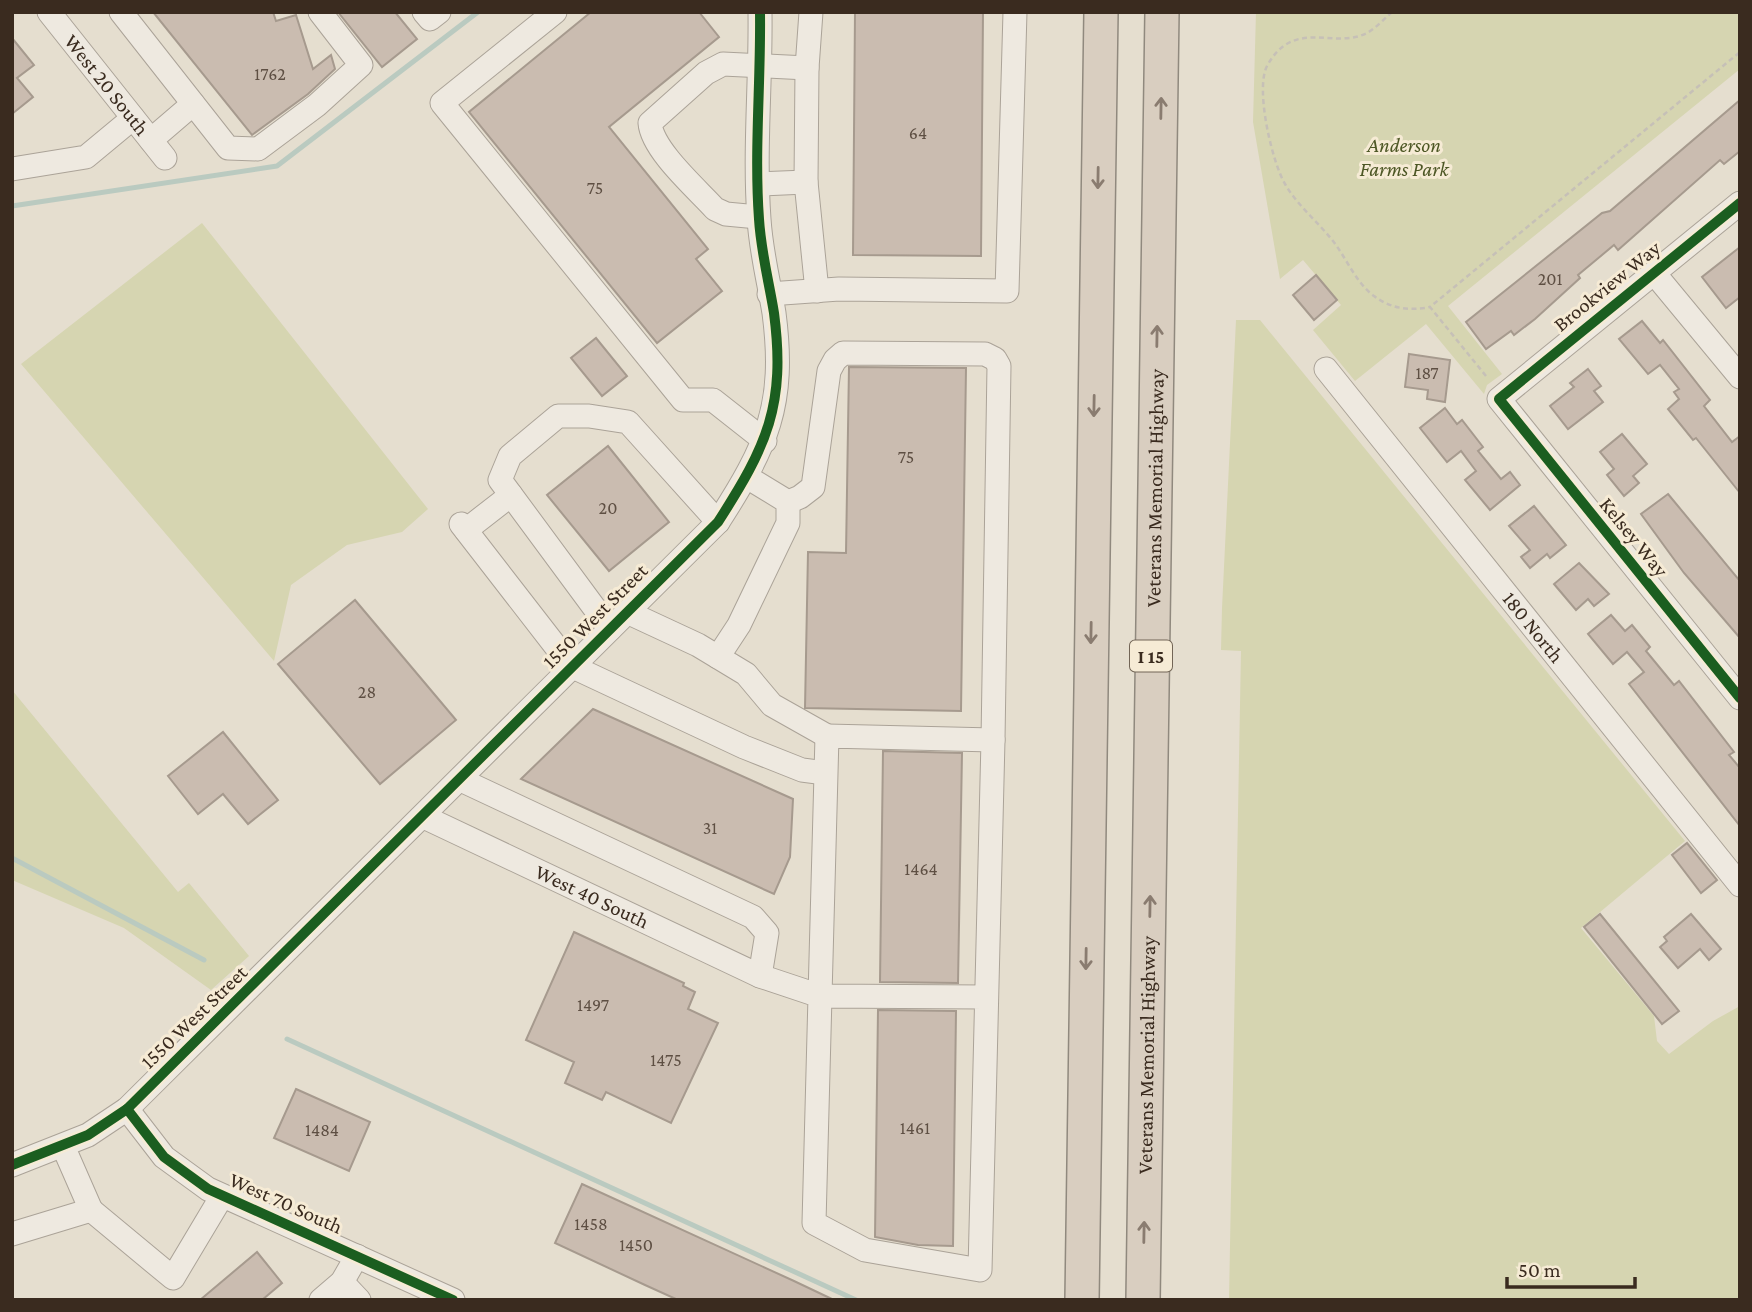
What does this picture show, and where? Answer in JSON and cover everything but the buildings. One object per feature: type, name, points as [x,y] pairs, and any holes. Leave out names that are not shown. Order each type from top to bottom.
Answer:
[{"type":"highway","points":[[1082,1300],[1101,12]]},
{"type":"highway","name":"Veterans Memorial Highway","points":[[1143,1300],[1162,12]]},
{"type":"street","name":"West 20 South","points":[[49,12],[165,158]]},
{"type":"street","points":[[121,12],[228,148],[258,149],[317,105],[361,65],[320,12]]},
{"type":"street","points":[[424,12],[430,19],[439,12]]},
{"type":"street","points":[[555,12],[442,103],[683,400],[713,400],[765,441]]},
{"type":"street","name":"1550 West Street","points":[[12,1165],[89,1135],[127,1109],[424,817],[571,666],[718,522],[747,477],[765,441],[777,402],[778,362],[758,217],[760,12]]},
{"type":"street","points":[[811,12],[807,68],[806,182],[817,291]]},
{"type":"street","points":[[769,294],[817,291],[1007,291],[1015,12]]},
{"type":"street","points":[[758,217],[726,214],[715,209],[650,135],[650,123],[706,73],[723,64],[807,68]]},
{"type":"street","points":[[150,140],[193,104]]},
{"type":"street","points":[[12,169],[86,157],[133,118]]},
{"type":"street","points":[[759,184],[806,182]]},
{"type":"street","name":"Brookview Way","points":[[1499,399],[1740,203]]},
{"type":"street","points":[[1654,273],[1740,377]]},
{"type":"street","points":[[788,502],[813,487],[829,371],[843,353],[985,354],[995,359],[999,366],[993,740],[980,1270],[865,1250],[814,1223],[827,736]]},
{"type":"street","name":"180 North","points":[[1326,369],[1740,885]]},
{"type":"street","name":"Kelsey Way","points":[[1499,399],[1740,698]]},
{"type":"street","points":[[610,629],[500,480],[510,456],[558,416],[589,416],[628,422],[718,522]]},
{"type":"street","points":[[747,477],[788,502]]},
{"type":"street","points":[[511,495],[464,527],[571,666],[744,747],[802,770],[825,773]]},
{"type":"street","points":[[718,657],[739,625],[788,523],[788,502]]},
{"type":"street","points":[[627,612],[698,645],[746,674],[772,705],[827,736],[993,740]]},
{"type":"street","points":[[461,780],[753,918],[767,933],[760,976]]},
{"type":"street","name":"West 40 South","points":[[424,817],[760,976],[820,996],[985,997]]},
{"type":"street","name":"West 70 South","points":[[127,1109],[164,1157],[186,1176],[222,1196],[453,1300]]},
{"type":"street","points":[[62,1146],[91,1210],[173,1278],[222,1196]]},
{"type":"street","points":[[12,1234],[91,1210]]},
{"type":"street","points":[[321,1300],[342,1282],[357,1256]]},
{"type":"street","points":[[342,1282],[359,1300]]},
{"type":"path","points":[[1392,12],[1366,34],[1345,38],[1304,36],[1287,45],[1267,66],[1261,95],[1279,172],[1286,186],[1334,243],[1365,288],[1377,298],[1409,311],[1430,307],[1740,52]]},
{"type":"path","points":[[1430,307],[1486,376]]},
{"type":"green space","name":"Anderson Farms Park","points":[[1256,12],[1740,12],[1740,69],[1448,306],[1502,374],[1487,385],[1484,394],[1426,324],[1355,381],[1313,330],[1341,305],[1303,260],[1280,279],[1253,122]]},
{"type":"green space","points":[[202,223],[428,509],[402,532],[347,545],[291,585],[274,661],[21,364]]},
{"type":"green space","points":[[1236,320],[1260,320],[1685,841],[1581,928],[1654,1016],[1657,1041],[1669,1054],[1713,1021],[1740,1006],[1740,1300],[1229,1300],[1241,651],[1221,650]]},
{"type":"green space","points":[[12,690],[178,892],[189,883],[249,956],[211,990],[124,928],[12,880]]},
{"type":"waterway","points":[[12,206],[277,166],[478,12]]},
{"type":"waterway","points":[[12,858],[204,960]]},
{"type":"waterway","points":[[287,1039],[856,1300]]},
{"type":"cycle path","points":[[12,1165],[88,1135],[127,1109],[718,522],[760,447],[769,424],[777,374],[774,313],[759,219],[757,142],[760,12]]},
{"type":"cycle path","points":[[1740,203],[1499,399],[1740,698]]},
{"type":"cycle path","points":[[127,1109],[164,1157],[208,1189],[453,1300]]}]
